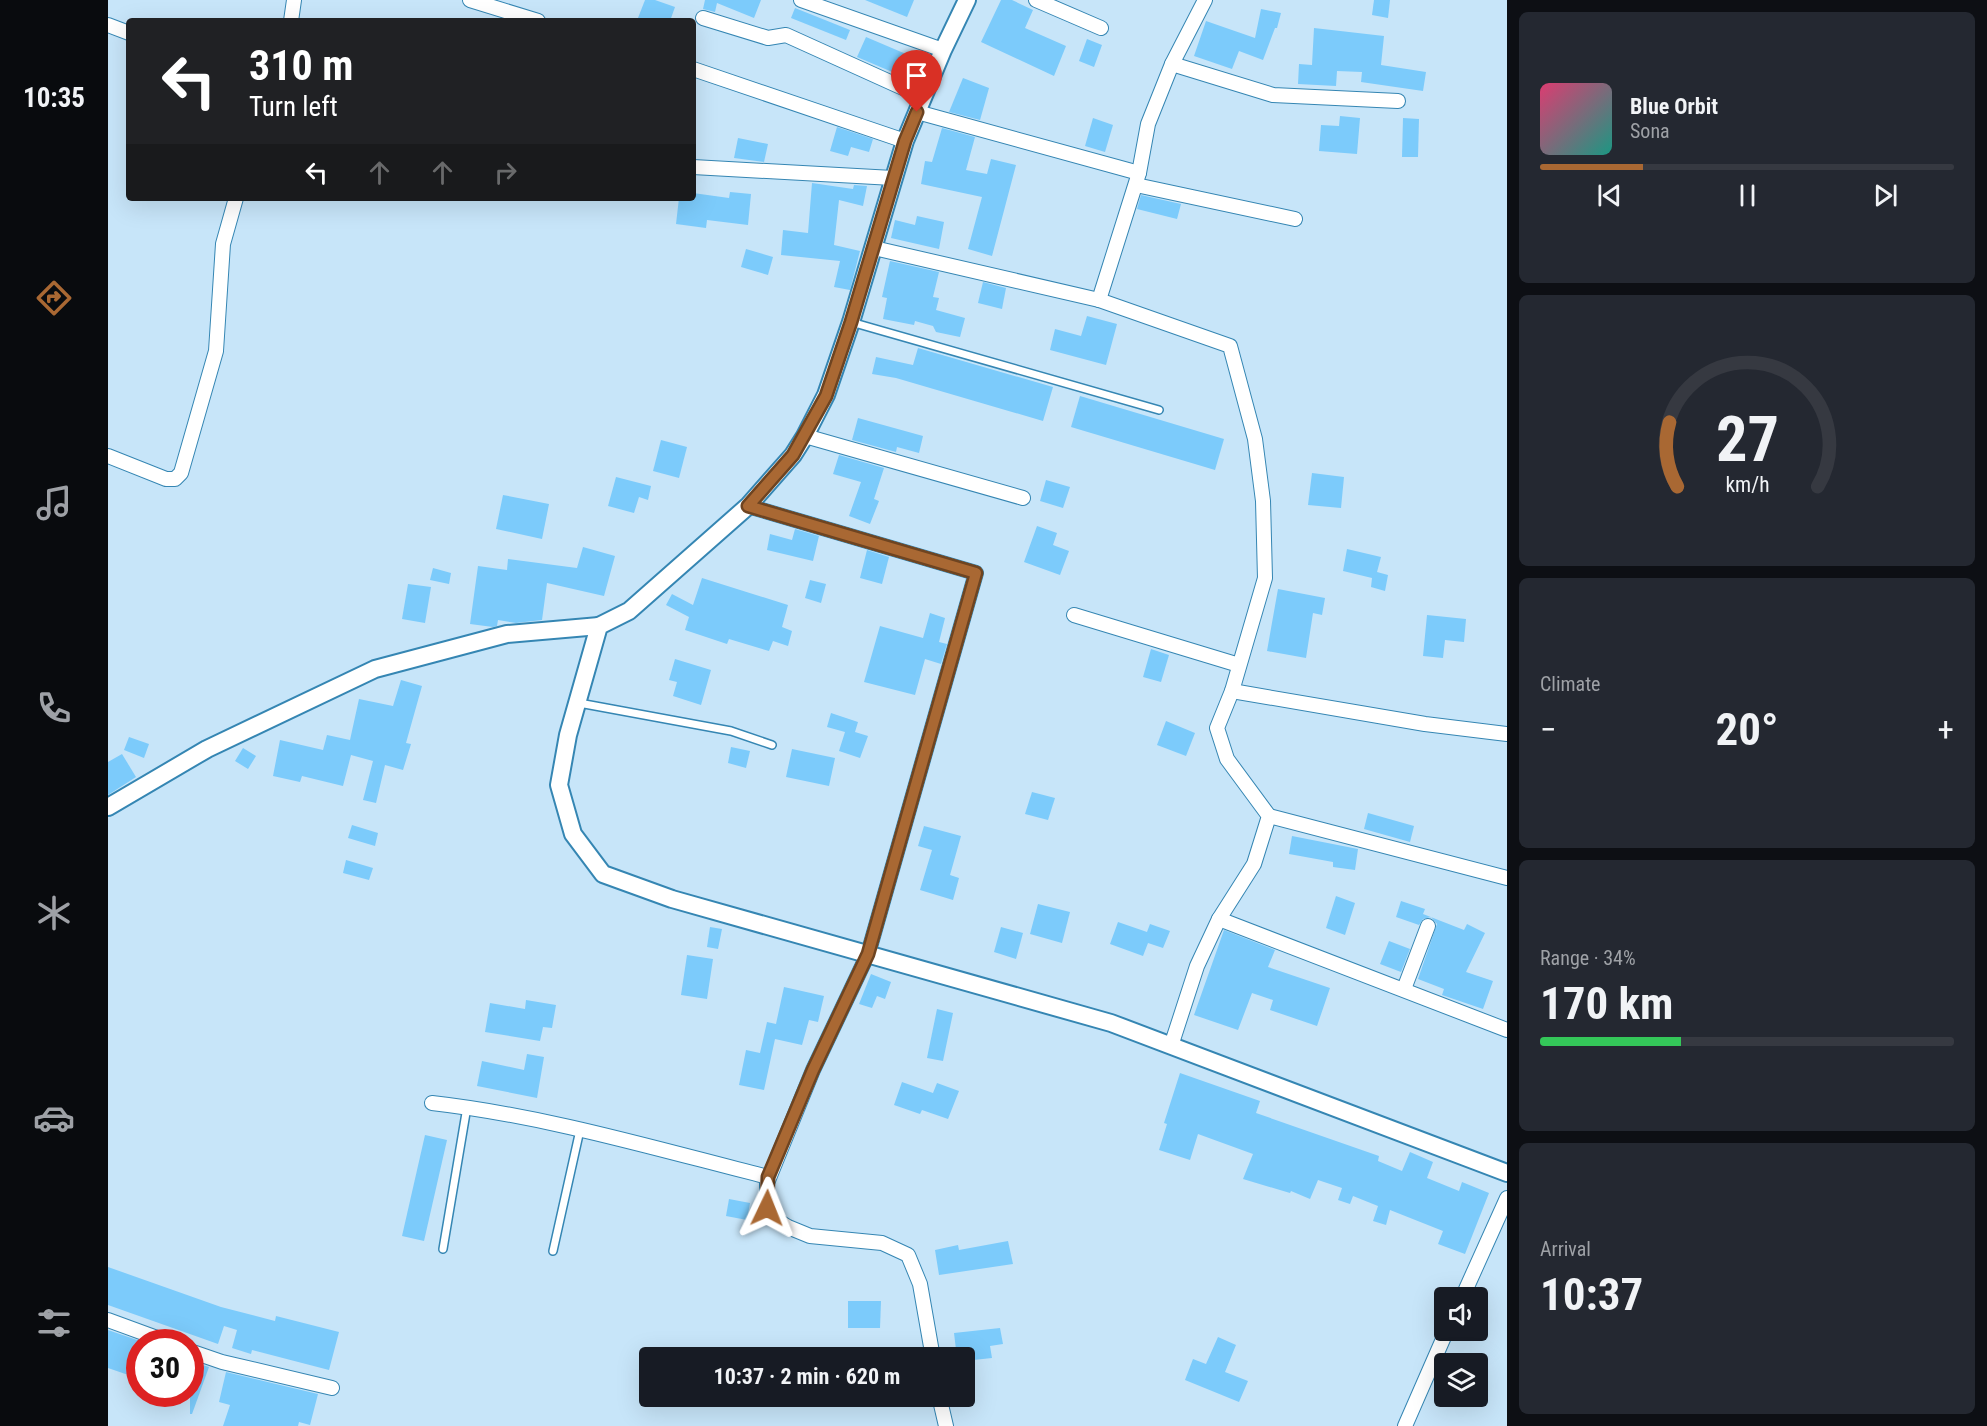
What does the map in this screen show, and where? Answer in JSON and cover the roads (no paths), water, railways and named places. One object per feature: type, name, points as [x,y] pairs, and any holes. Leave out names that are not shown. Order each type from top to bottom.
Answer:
[{"type":"street","points":[[291,18],[294,0]]},
{"type":"street","points":[[470,0],[528,18]]},
{"type":"street","points":[[801,0],[943,50]]},
{"type":"street","points":[[108,807],[207,749],[375,669],[507,634],[599,626],[629,611],[748,506],[793,455],[826,396],[874,249],[905,141],[943,50],[967,0]]},
{"type":"street","points":[[1036,0],[1101,28]]},
{"type":"street","points":[[1099,300],[1138,179],[1148,124],[1172,64],[1205,0]]},
{"type":"street","points":[[703,18],[768,38],[786,35],[920,105],[1138,179],[1295,219]]},
{"type":"street","points":[[108,25],[126,32]]},
{"type":"street","points":[[1172,64],[1273,95],[1398,101]]},
{"type":"street","points":[[696,70],[905,141]]},
{"type":"street","points":[[696,167],[893,178]]},
{"type":"street","points":[[108,456],[166,479],[175,478],[181,473],[216,351],[223,244],[235,201]]},
{"type":"street","points":[[874,249],[1099,300],[1230,346],[1256,439],[1263,501],[1265,578],[1232,691],[1217,728],[1227,759],[1269,816],[1507,878]]},
{"type":"street","points":[[805,436],[1023,498]]},
{"type":"street","points":[[748,506],[976,573],[868,954],[813,1070],[768,1177],[767,1208],[775,1219],[782,1223],[810,1236],[882,1243],[908,1255],[920,1284],[931,1347]]},
{"type":"street","points":[[1074,615],[1239,665]]},
{"type":"street","points":[[599,626],[576,703],[559,785],[573,834],[603,874],[672,899],[1111,1023],[1507,1173]]},
{"type":"street","points":[[1232,691],[1425,724],[1507,734]]},
{"type":"street","points":[[1171,1046],[1197,966],[1219,919],[1254,864],[1269,816]]},
{"type":"street","points":[[1219,919],[1507,1030]]},
{"type":"street","points":[[1404,989],[1428,926]]},
{"type":"street","points":[[432,1103],[467,1107],[580,1130],[768,1177]]},
{"type":"street","points":[[1467,1287],[1507,1198]]},
{"type":"street","points":[[108,1320],[133,1329]]},
{"type":"street","points":[[1405,1426],[1443,1341]]},
{"type":"street","points":[[204,1356],[332,1388]]},
{"type":"street","points":[[942,1407],[946,1426]]},
{"type":"lane","points":[[851,322],[1159,410]]},
{"type":"lane","points":[[576,703],[731,731],[772,745]]},
{"type":"lane","points":[[444,1249],[467,1107]]},
{"type":"lane","points":[[553,1251],[580,1130]]}]
